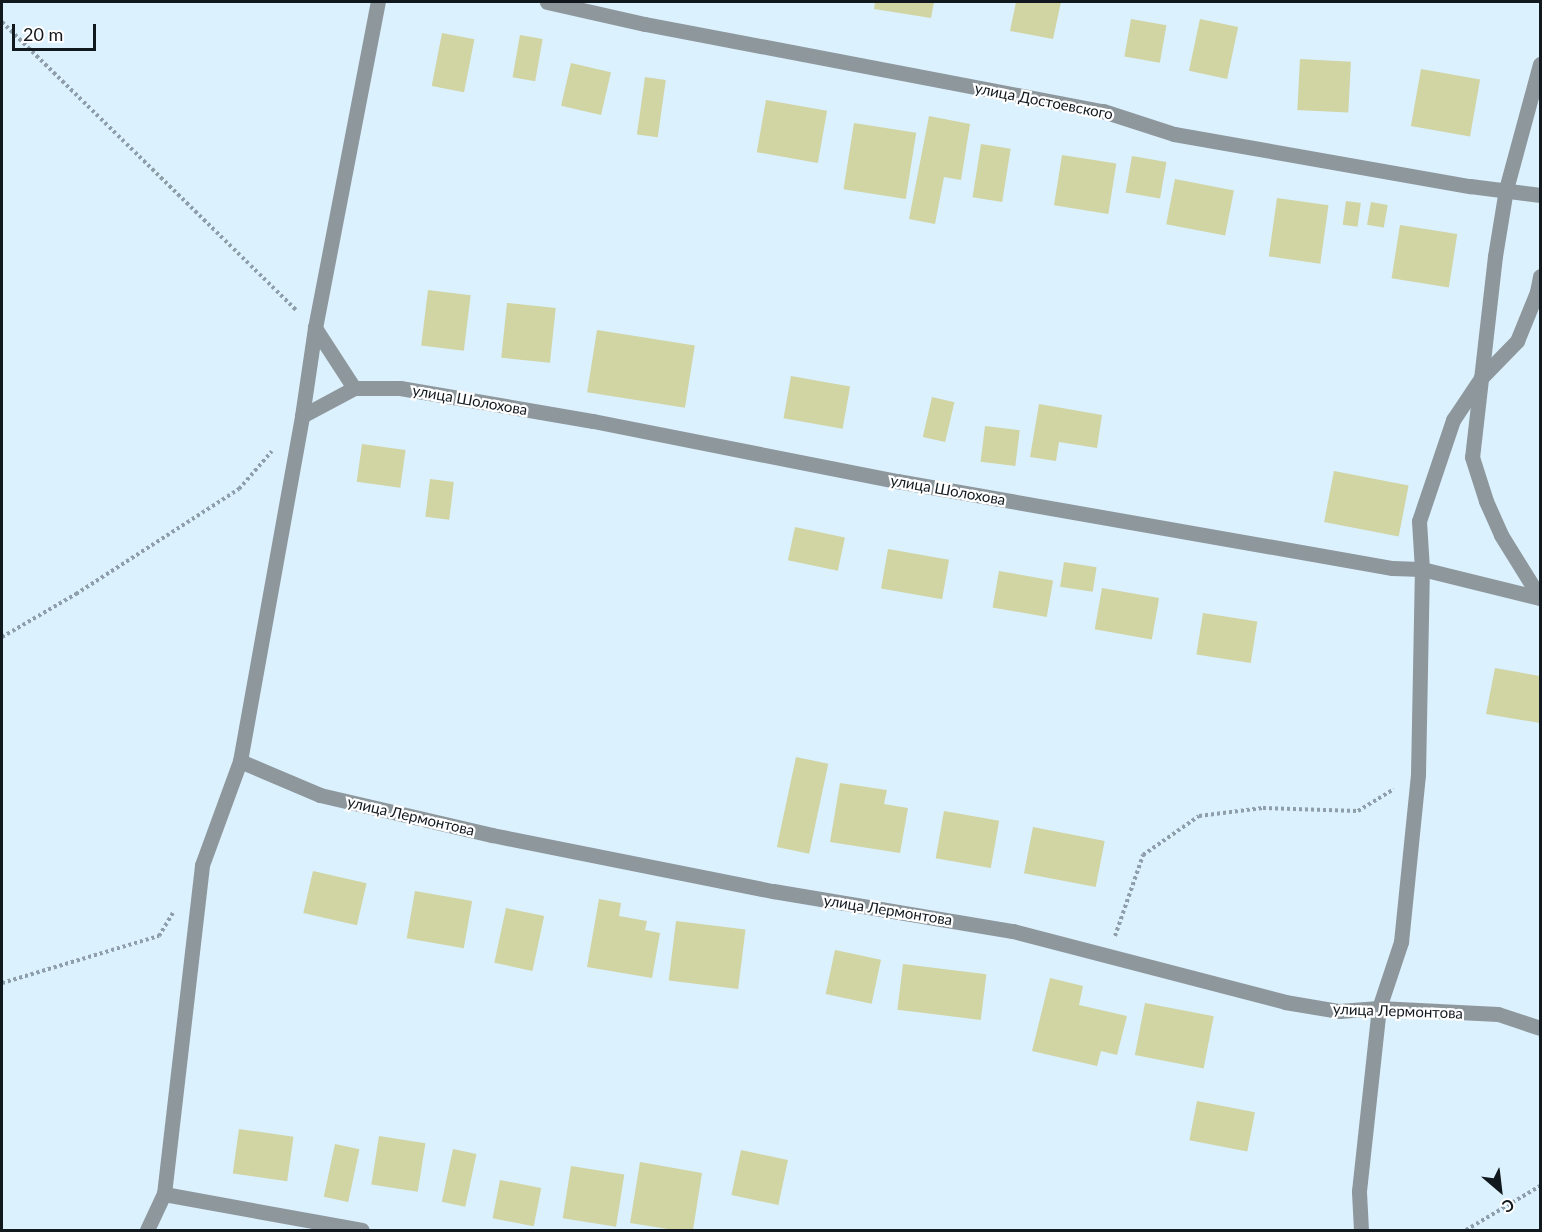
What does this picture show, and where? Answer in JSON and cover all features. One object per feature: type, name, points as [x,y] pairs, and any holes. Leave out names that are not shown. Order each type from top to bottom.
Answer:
[{"type":"street","points":[[147,1230],[164,1194],[202,865],[240,761],[302,416],[315,328],[378,2]]},
{"type":"street","name":"улица Достоевского","points":[[547,2],[645,24],[1103,111],[1174,134],[1470,186],[1540,195]]},
{"type":"street","points":[[1540,64],[1506,189],[1472,457],[1501,535],[1540,598]]},
{"type":"street","points":[[1361,1230],[1359,1191],[1379,1008],[1401,942],[1418,774],[1422,569],[1419,521],[1434,470],[1453,420],[1481,378],[1517,341],[1537,292],[1540,276]]},
{"type":"street","points":[[302,416],[354,388],[315,328]]},
{"type":"street","name":"улица Шолохова","points":[[354,388],[400,388],[593,421],[908,484],[1392,568],[1422,569],[1540,598]]},
{"type":"street","name":"улица Лермонтова","points":[[240,761],[320,795],[480,832],[773,891],[1013,931],[1285,1002],[1339,1011],[1379,1008],[1498,1014],[1540,1028]]},
{"type":"street","points":[[164,1194],[362,1230]]},
{"type":"path","points":[[2,22],[315,328]]},
{"type":"path","points":[[2,637],[76,594],[239,489],[274,448]]},
{"type":"path","points":[[1108,956],[1143,855],[1200,816],[1263,808],[1358,811],[1418,774]]},
{"type":"path","points":[[2,983],[159,936],[178,906]]},
{"type":"path","points":[[1466,1230],[1540,1186]]},
{"type":"building","points":[[875,2],[934,2],[931,18],[874,9]]},
{"type":"building","points":[[1016,2],[1061,2],[1053,39],[1010,31]]},
{"type":"building","points":[[1131,19],[1166,25],[1160,63],[1124,56]]},
{"type":"building","points":[[1200,19],[1238,27],[1227,79],[1189,71]]},
{"type":"building","points":[[442,33],[474,39],[464,92],[432,86]]},
{"type":"building","points":[[520,35],[543,39],[535,81],[513,77]]},
{"type":"building","points":[[1300,59],[1351,62],[1348,113],[1297,110]]},
{"type":"building","points":[[571,63],[611,72],[601,115],[561,106]]},
{"type":"building","points":[[1421,69],[1480,79],[1470,137],[1411,126]]},
{"type":"building","points":[[645,77],[666,80],[658,137],[637,134]]},
{"type":"building","points":[[766,100],[827,111],[818,163],[757,152]]},
{"type":"building","points":[[929,116],[970,124],[961,180],[944,177],[935,224],[909,219]]},
{"type":"building","points":[[854,123],[916,133],[906,199],[844,189]]},
{"type":"building","points":[[981,144],[1011,149],[1002,202],[973,197]]},
{"type":"building","points":[[1062,155],[1116,164],[1108,214],[1054,205]]},
{"type":"building","points":[[1132,156],[1166,162],[1160,199],[1126,192]]},
{"type":"building","points":[[1175,179],[1234,190],[1225,236],[1166,224]]},
{"type":"building","points":[[1277,198],[1328,205],[1320,264],[1269,256]]},
{"type":"building","points":[[1346,201],[1361,203],[1358,227],[1343,225]]},
{"type":"building","points":[[1371,202],[1388,205],[1384,228],[1367,225]]},
{"type":"building","points":[[1400,225],[1457,234],[1449,287],[1392,278]]},
{"type":"building","points":[[428,290],[471,295],[464,351],[421,346]]},
{"type":"building","points":[[507,303],[556,308],[550,363],[501,358]]},
{"type":"building","points":[[597,330],[695,345],[685,408],[587,392]]},
{"type":"building","points":[[791,376],[850,386],[843,429],[784,418]]},
{"type":"building","points":[[932,397],[954,402],[945,442],[923,437]]},
{"type":"building","points":[[1039,404],[1102,415],[1097,448],[1059,442],[1056,461],[1030,457]]},
{"type":"building","points":[[985,426],[1020,430],[1015,466],[981,462]]},
{"type":"building","points":[[362,444],[406,450],[400,488],[357,482]]},
{"type":"building","points":[[1334,471],[1409,486],[1399,537],[1324,522]]},
{"type":"building","points":[[430,479],[454,482],[449,520],[425,517]]},
{"type":"building","points":[[795,527],[845,538],[838,571],[788,560]]},
{"type":"building","points":[[888,549],[949,560],[942,599],[881,588]]},
{"type":"building","points":[[1064,562],[1097,567],[1093,592],[1060,587]]},
{"type":"building","points":[[999,571],[1053,581],[1047,617],[993,607]]},
{"type":"building","points":[[1102,588],[1159,598],[1152,639],[1095,629]]},
{"type":"building","points":[[1203,613],[1257,622],[1251,663],[1196,654]]},
{"type":"building","points":[[1495,668],[1540,676],[1540,723],[1486,714]]},
{"type":"building","points":[[796,757],[828,764],[809,854],[777,847]]},
{"type":"building","points":[[840,783],[887,790],[884,804],[908,808],[900,853],[830,842]]},
{"type":"building","points":[[944,811],[999,821],[991,868],[936,858]]},
{"type":"building","points":[[1033,827],[1105,841],[1096,887],[1024,873]]},
{"type":"building","points":[[313,871],[367,883],[357,925],[303,913]]},
{"type":"building","points":[[415,891],[472,901],[464,948],[407,938]]},
{"type":"building","points":[[599,899],[621,903],[619,916],[647,921],[645,930],[660,933],[652,978],[587,967]]},
{"type":"building","points":[[506,908],[544,916],[533,971],[494,963]]},
{"type":"building","points":[[676,921],[745,930],[738,989],[669,981]]},
{"type":"building","points":[[835,950],[881,960],[872,1004],[826,994]]},
{"type":"building","points":[[903,964],[986,974],[981,1020],[897,1010]]},
{"type":"building","points":[[1050,978],[1083,986],[1079,1005],[1127,1016],[1117,1055],[1101,1051],[1097,1066],[1032,1051]]},
{"type":"building","points":[[1145,1003],[1214,1016],[1204,1068],[1135,1055]]},
{"type":"building","points":[[1197,1101],[1255,1112],[1247,1152],[1189,1140]]},
{"type":"building","points":[[239,1129],[293,1137],[287,1181],[233,1174]]},
{"type":"building","points":[[379,1136],[425,1143],[418,1192],[371,1184]]},
{"type":"building","points":[[335,1144],[359,1149],[348,1202],[324,1197]]},
{"type":"building","points":[[453,1149],[476,1154],[465,1207],[442,1202]]},
{"type":"building","points":[[741,1150],[788,1160],[778,1205],[731,1195]]},
{"type":"building","points":[[640,1162],[702,1173],[693,1230],[674,1230],[630,1223]]},
{"type":"building","points":[[571,1166],[624,1174],[616,1227],[563,1218]]},
{"type":"building","points":[[500,1180],[541,1188],[534,1226],[493,1218]]}]
